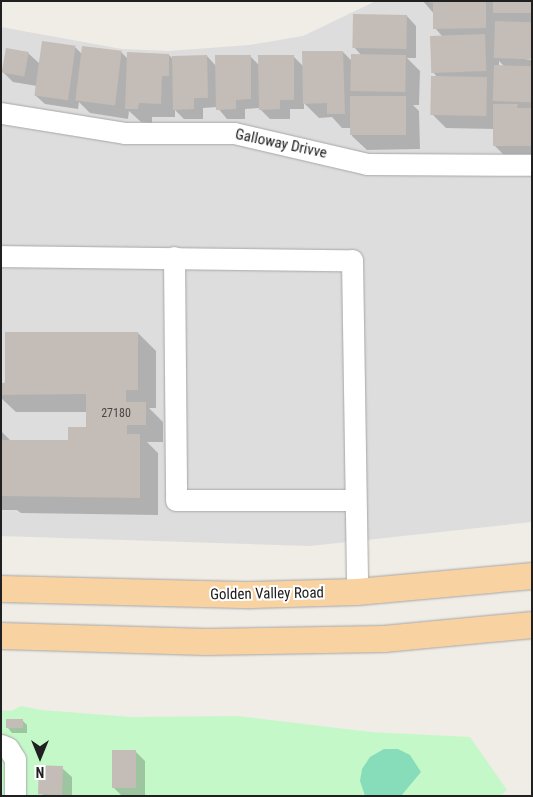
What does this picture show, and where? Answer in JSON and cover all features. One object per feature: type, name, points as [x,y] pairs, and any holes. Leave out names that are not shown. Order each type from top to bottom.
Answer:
[{"type":"main road","name":"Golden Valley Road","points":[[1,589],[232,595],[357,592],[532,576]]},
{"type":"main road","points":[[1,636],[206,642],[384,639],[532,625]]},
{"type":"street","name":"Galloway Drivve","points":[[1,113],[124,133],[234,133],[367,164],[532,165]]},
{"type":"street","points":[[1,256],[352,260],[354,500],[357,592]]},
{"type":"street","points":[[174,257],[176,500],[354,500]]},
{"type":"street","points":[[1,745],[8,748],[15,759],[15,796]]},
{"type":"shaded area","points":[[376,1],[532,1],[532,522],[310,546],[1,536],[1,27],[122,49],[169,51],[249,45],[303,36]]},
{"type":"green space","points":[[21,706],[41,710],[131,717],[237,716],[371,732],[470,737],[507,790],[500,796],[1,796],[1,710],[11,711]]},
{"type":"green space","points":[[384,749],[398,749],[410,755],[421,772],[401,796],[365,796],[360,781],[362,769],[370,757]]},
{"type":"building","points":[[422,1],[486,1],[486,28],[433,29],[433,3]]},
{"type":"building","points":[[493,1],[532,1],[532,13],[493,13]]},
{"type":"building","points":[[353,14],[407,15],[406,49],[352,48]]},
{"type":"building","points":[[495,21],[532,22],[531,59],[494,58]]},
{"type":"building","points":[[485,34],[486,71],[431,73],[430,36]]},
{"type":"building","points":[[42,41],[76,46],[68,100],[34,95]]},
{"type":"building","points":[[82,46],[122,51],[115,105],[75,101]]},
{"type":"building","points":[[6,48],[29,52],[24,77],[2,73]]},
{"type":"building","points":[[302,51],[343,51],[345,114],[327,114],[327,103],[303,104]]},
{"type":"building","points":[[127,52],[169,54],[169,76],[162,76],[161,104],[139,103],[138,109],[125,109]]},
{"type":"building","points":[[351,54],[406,55],[405,92],[350,91]]},
{"type":"building","points":[[207,55],[208,98],[194,98],[194,109],[173,110],[172,56]]},
{"type":"building","points":[[215,55],[251,55],[251,99],[236,100],[236,109],[216,110]]},
{"type":"building","points":[[258,55],[294,55],[294,100],[280,100],[280,109],[259,110]]},
{"type":"building","points":[[494,65],[532,66],[531,102],[493,101]]},
{"type":"building","points":[[431,76],[487,77],[486,116],[430,115]]},
{"type":"building","points":[[350,96],[406,96],[406,135],[350,135]]},
{"type":"building","points":[[493,104],[518,104],[517,108],[532,108],[532,146],[493,146]]},
{"type":"building","points":[[5,332],[138,332],[138,390],[126,390],[126,402],[146,402],[146,425],[127,425],[127,434],[140,434],[140,498],[1,496],[1,440],[68,440],[68,427],[86,427],[86,394],[1,395],[1,383],[5,383]]},
{"type":"building","points":[[6,719],[23,719],[23,728],[6,728]]},
{"type":"building","points":[[112,750],[136,750],[136,788],[112,788]]},
{"type":"building","points":[[39,765],[63,766],[62,795],[38,794]]}]
